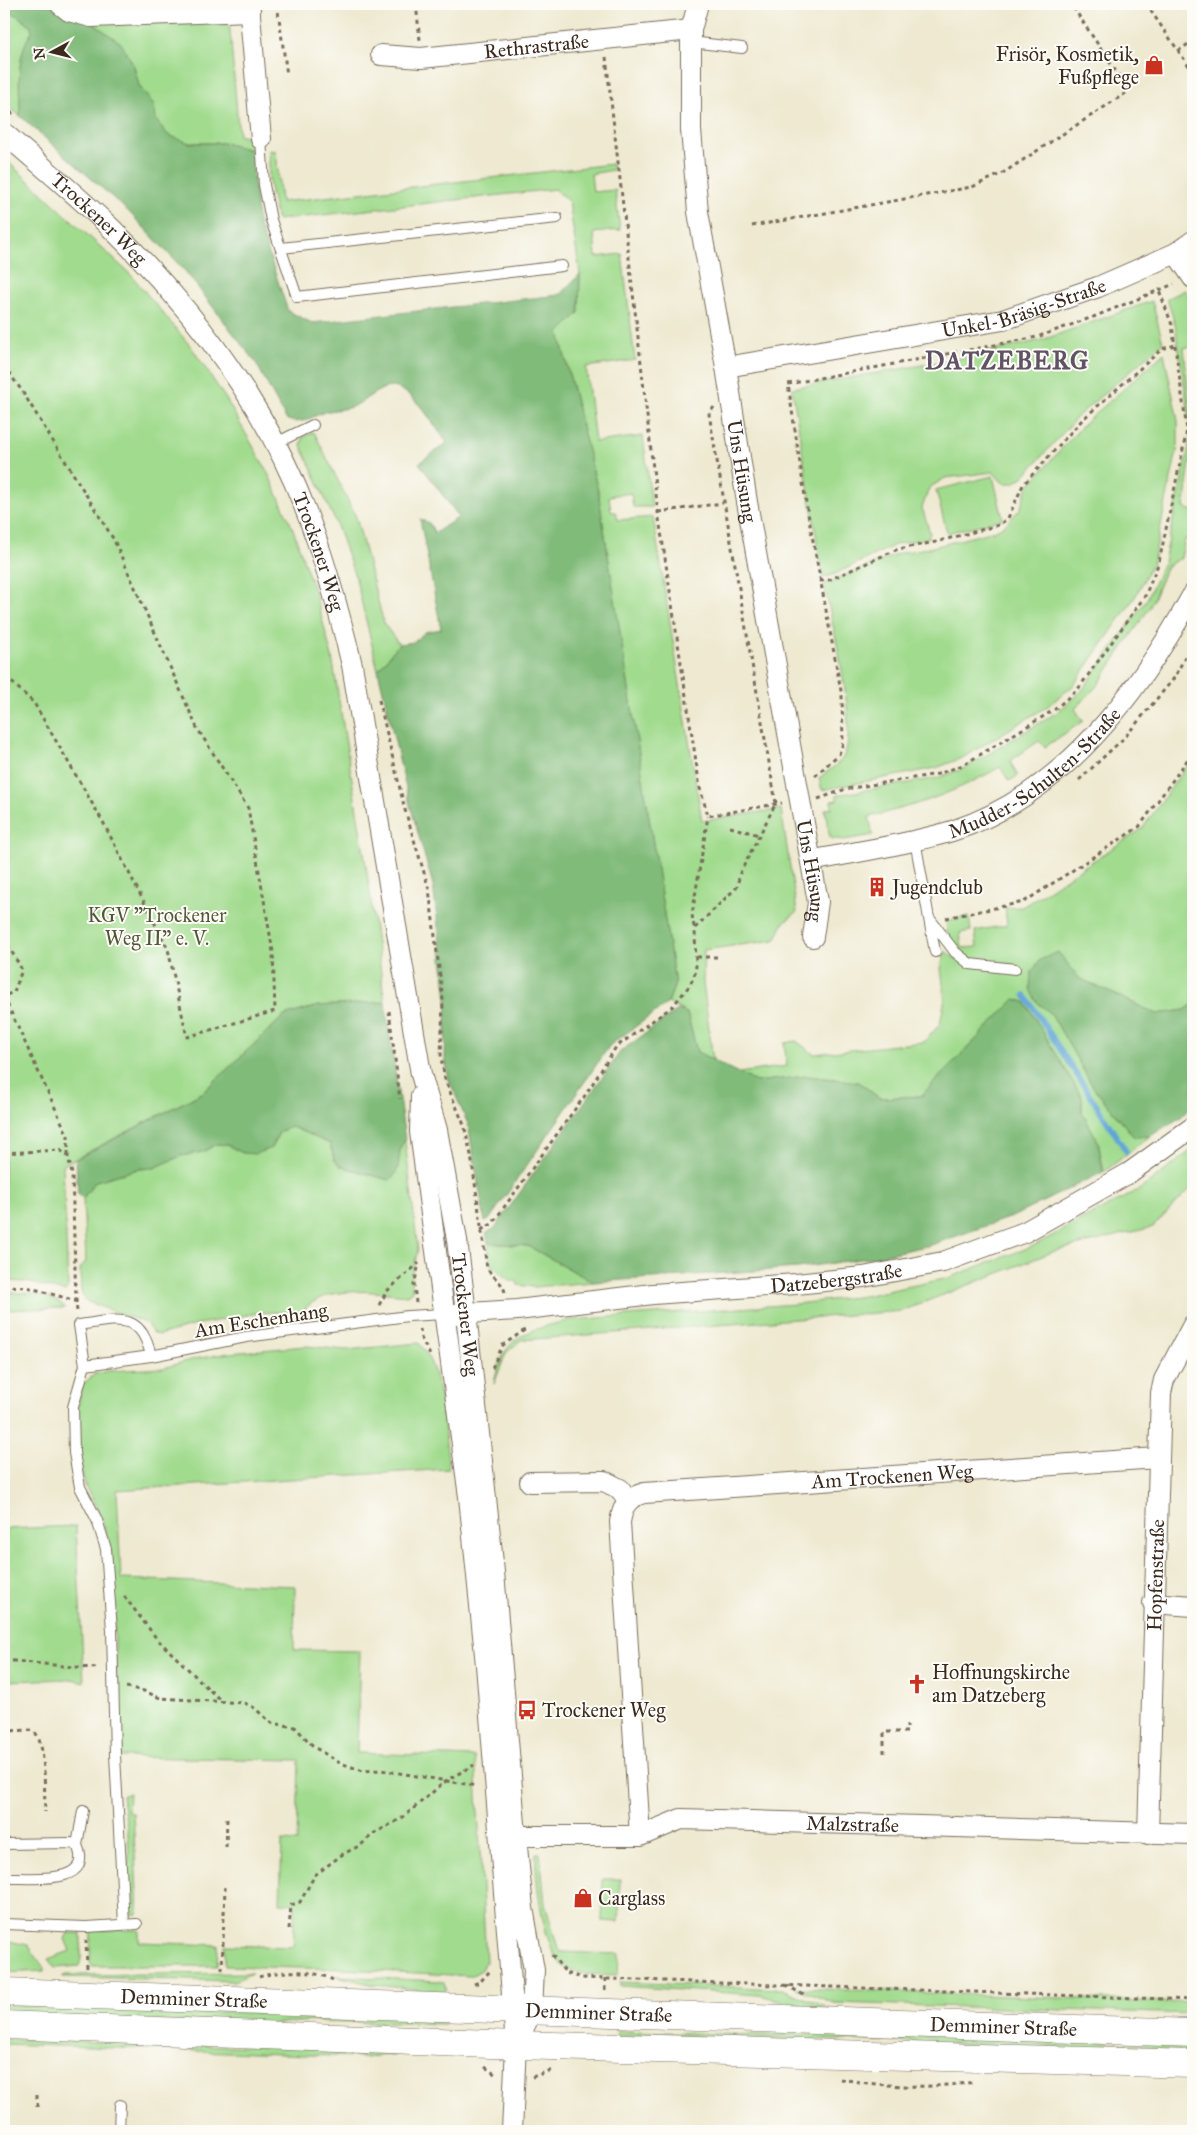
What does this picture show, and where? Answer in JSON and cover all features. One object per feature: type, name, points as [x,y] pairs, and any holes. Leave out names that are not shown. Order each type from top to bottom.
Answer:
[{"type":"main road","name":"Demminer Straße","points":[[4,1992],[1193,2033]]},
{"type":"main road","name":"Demminer Straße","points":[[4,2025],[516,2045],[1193,2064]]},
{"type":"street","points":[[60,4],[69,11],[91,17],[249,7],[261,139]]},
{"type":"street","name":"Uns Hüsung","points":[[698,4],[691,36],[691,130],[698,212],[726,367],[747,502],[812,798],[811,861],[818,902],[813,937]]},
{"type":"street","name":"Rethrastraße","points":[[381,55],[421,58],[604,40],[691,36]]},
{"type":"street","name":"Trockener Weg","points":[[10,125],[148,267],[214,346],[244,389],[274,444],[303,504],[322,554],[337,604],[352,665],[421,1074],[437,1130],[457,1240],[478,1404],[499,1620],[523,1908],[534,1970],[522,2010],[516,2045]]},
{"type":"street","name":"Unkel-Bräsig-Straße","points":[[726,367],[1003,320],[1098,287],[1176,253],[1193,241]]},
{"type":"street","points":[[1176,253],[1192,276]]},
{"type":"street","name":"Mudder-Schulten-Straße","points":[[811,861],[915,840],[968,825],[1009,804],[1063,768],[1119,709],[1172,632],[1193,594]]},
{"type":"street","name":"Trockener Weg","points":[[421,1074],[420,1132],[478,1576],[522,2010]]},
{"type":"street","name":"Datzebergstraße","points":[[444,1314],[507,1311],[653,1294],[796,1284],[863,1277],[944,1262],[1025,1232],[1129,1173],[1193,1126]]},
{"type":"street","name":"Hopfenstraße","points":[[1148,1834],[1153,1603],[1161,1394],[1164,1380],[1193,1325]]},
{"type":"street","name":"Am Trockenen Weg","points":[[628,1500],[644,1493],[1158,1458]]},
{"type":"street","points":[[530,1482],[604,1481],[620,1489],[628,1500],[623,1508],[620,1522],[640,1836]]},
{"type":"street","points":[[1153,1603],[1193,1606]]},
{"type":"street","name":"Malzstraße","points":[[516,1836],[640,1836],[681,1819],[1193,1834]]},
{"type":"street","points":[[512,2131],[516,2045]]},
{"type":"lane","points":[[691,36],[742,48]]},
{"type":"lane","points":[[261,139],[264,185],[271,220],[298,297],[562,266]]},
{"type":"lane","points":[[281,248],[557,218]]},
{"type":"lane","points":[[274,444],[313,425]]},
{"type":"lane","points":[[915,840],[935,952]]},
{"type":"lane","points":[[930,918],[955,952],[970,964],[1015,969]]},
{"type":"lane","name":"Am Eschenhang","points":[[85,1365],[151,1356],[246,1337],[370,1321],[444,1314]]},
{"type":"lane","points":[[124,1924],[109,1578],[104,1538],[80,1487],[76,1472],[73,1407],[85,1365],[79,1325],[107,1320],[124,1321],[137,1326],[144,1334],[151,1356]]},
{"type":"lane","points":[[4,1878],[61,1877],[80,1866],[81,1858],[77,1845],[83,1811]]},
{"type":"lane","points":[[4,1844],[71,1843],[77,1845]]},
{"type":"lane","points":[[4,1924],[86,1927],[137,1924]]},
{"type":"lane","points":[[119,2131],[120,2105]]},
{"type":"path","points":[[282,4],[277,4],[287,75]]},
{"type":"path","points":[[416,4],[421,58]]},
{"type":"path","points":[[752,226],[972,187],[1003,173],[1128,91],[1072,4]]},
{"type":"path","points":[[1146,4],[1193,72]]},
{"type":"path","points":[[481,1230],[492,1224],[586,1094],[616,1047],[672,1007],[690,985],[696,971],[697,958],[692,915],[708,816],[700,788],[658,512],[604,40]]},
{"type":"path","points":[[1178,50],[1193,41]]},
{"type":"path","points":[[4,107],[10,125]]},
{"type":"path","points":[[815,785],[814,778],[840,754],[843,743],[842,696],[820,581],[788,384],[1037,337],[1192,276]]},
{"type":"path","points":[[708,816],[812,798],[846,789],[938,774],[963,765],[1054,710],[1078,689],[1145,596],[1159,562],[1187,430],[1172,325],[1159,290]]},
{"type":"path","points":[[820,581],[830,580],[898,549],[936,542],[999,524],[1008,518],[1023,485],[1082,420],[1162,349],[1175,345]]},
{"type":"path","points":[[4,366],[22,391],[114,540],[197,728],[248,808],[273,952],[275,1011],[187,1037],[168,949],[103,822],[34,703],[4,674]]},
{"type":"path","points":[[658,512],[723,503]]},
{"type":"path","points":[[379,697],[405,810],[429,889],[443,1000],[441,1057],[445,1080],[464,1126],[487,1268],[491,1276],[505,1288],[511,1338]]},
{"type":"path","points":[[930,918],[948,918],[1024,902],[1139,827],[1193,752]]},
{"type":"path","points":[[812,798],[820,809]]},
{"type":"path","points":[[694,928],[737,887],[740,873],[776,803]]},
{"type":"path","points":[[730,827],[759,835]]},
{"type":"path","points":[[4,938],[22,970],[14,992],[4,996],[68,1136],[68,1156],[72,1174],[76,1301],[79,1325]]},
{"type":"path","points":[[697,958],[718,957]]},
{"type":"path","points":[[388,1003],[401,1108]]},
{"type":"path","points":[[4,1153],[60,1150],[68,1156]]},
{"type":"path","points":[[370,1321],[387,1291],[421,1262]]},
{"type":"path","points":[[4,1286],[27,1287],[76,1301]]},
{"type":"path","points":[[109,1578],[157,1639],[220,1700]]},
{"type":"path","points":[[4,1660],[72,1667],[113,1667]]},
{"type":"path","points":[[113,1684],[144,1691],[160,1698],[244,1702],[272,1723],[295,1727],[314,1747],[338,1762],[363,1771],[380,1770],[476,1785],[481,1788]]},
{"type":"path","points":[[884,1754],[884,1732],[907,1732],[907,1725]]},
{"type":"path","points":[[4,1731],[32,1730],[39,1736],[43,1753],[45,1812]]},
{"type":"path","points":[[289,1928],[291,1905],[300,1902],[315,1875],[344,1854],[361,1845],[373,1834],[402,1818],[447,1780],[479,1763]]},
{"type":"path","points":[[226,1847],[227,1819]]},
{"type":"path","points":[[222,1970],[225,1887]]},
{"type":"path","points":[[86,1927],[87,1969]]},
{"type":"path","points":[[560,1968],[566,1973],[582,1978],[1193,2000]]},
{"type":"path","points":[[276,1972],[324,1975]]},
{"type":"path","points":[[472,1984],[489,1974]]},
{"type":"path","points":[[37,2092],[37,2108]]},
{"type":"green space","points":[[4,4],[52,4],[90,21],[121,43],[134,66],[139,86],[154,105],[156,120],[168,135],[189,143],[224,143],[251,150],[258,222],[288,311],[312,323],[559,295],[580,274],[579,313],[559,333],[598,491],[675,984],[668,1003],[610,1045],[489,1220],[485,1222],[468,1124],[449,1080],[445,1058],[447,999],[433,885],[410,805],[378,670],[399,644],[414,642],[425,632],[441,629],[420,519],[429,523],[435,533],[459,517],[419,463],[447,443],[430,418],[414,400],[398,388],[386,388],[352,407],[326,412],[309,419],[296,422],[286,419],[256,363],[186,272],[128,211],[20,116],[19,84],[21,62],[23,51],[32,32],[31,26],[15,14],[4,13]]},
{"type":"green space","points":[[4,13],[15,14],[31,26],[32,32],[23,51],[21,62],[19,84],[20,116],[4,102]]},
{"type":"green space","points":[[229,19],[239,136],[251,136],[251,150],[224,143],[189,143],[168,135],[156,120],[154,105],[139,86],[134,66],[90,21]]},
{"type":"green space","points":[[269,150],[276,151],[281,202],[612,164],[613,170],[591,174],[593,192],[615,190],[620,230],[594,233],[596,257],[622,254],[635,360],[586,367],[595,442],[643,436],[652,507],[633,507],[631,493],[609,496],[611,512],[616,512],[618,520],[653,517],[702,821],[781,809],[797,912],[784,922],[775,940],[704,950],[703,982],[713,1060],[697,1052],[687,1013],[668,1003],[675,984],[598,491],[559,333],[579,313],[580,274],[569,202],[555,189],[277,220],[269,182]]},
{"type":"green space","name":"KGV \"Trockener Weg II\" e. V.","points":[[4,158],[131,275],[192,348],[226,399],[266,469],[293,529],[317,600],[332,657],[367,872],[385,1002],[318,1006],[284,1016],[202,1093],[63,1165],[68,1287],[65,1292],[27,1282],[4,1281]]},
{"type":"green space","points":[[1185,290],[1193,302],[1193,346],[1184,348],[1193,439],[1184,508],[1193,511],[1193,540],[1185,539],[1181,558],[1167,566],[1150,607],[1098,685],[1075,709],[1083,721],[1045,747],[1039,741],[1010,761],[1018,776],[1009,781],[1000,767],[937,797],[869,817],[873,835],[844,840],[830,838],[825,809],[832,808],[831,801],[837,800],[837,795],[937,778],[965,768],[1056,713],[1081,692],[1147,599],[1164,562],[1191,430],[1175,324],[1167,299]]},
{"type":"green space","points":[[1152,301],[1163,343],[1080,414],[1024,476],[1014,483],[1003,483],[993,472],[945,478],[929,488],[922,508],[930,533],[928,538],[897,544],[823,578],[792,388],[956,359],[1042,340]]},
{"type":"green space","points":[[1164,353],[1178,421],[1178,446],[1153,562],[1135,597],[1074,685],[1048,706],[962,758],[936,768],[822,790],[819,778],[843,758],[847,744],[848,724],[838,647],[824,584],[900,553],[933,547],[994,531],[1005,525],[1020,509],[1028,486],[1084,424]]},
{"type":"green space","points":[[314,432],[356,517],[384,624],[399,644],[378,670],[356,579],[336,523],[301,445],[303,437]]},
{"type":"green space","points":[[993,476],[1003,519],[947,533],[936,490]]},
{"type":"green space","points":[[1193,757],[1193,1004],[1185,1010],[1157,1014],[1079,978],[1058,952],[1036,1001],[1052,1015],[1093,1087],[1134,1137],[1150,1136],[1104,1172],[1098,1141],[1082,1112],[1082,1097],[1025,1002],[1015,999],[921,1096],[879,1098],[859,1082],[807,1076],[756,1082],[739,1073],[787,1066],[784,1043],[796,1041],[814,1054],[924,1042],[940,1024],[945,998],[941,969],[945,951],[954,958],[979,967],[1018,966],[979,961],[965,955],[947,936],[946,921],[969,916],[971,931],[960,933],[962,948],[977,947],[975,931],[1007,925],[1005,908],[1022,907],[1142,829]]},
{"type":"green space","points":[[1058,952],[1079,978],[1157,1014],[1185,1010],[1193,1004],[1193,1105],[1181,1117],[1150,1136],[1134,1137],[1093,1087],[1052,1015],[1036,1001],[1030,989],[1031,973],[1040,960]]},
{"type":"green space","points":[[1015,999],[1025,1002],[1082,1097],[1082,1112],[1098,1141],[1103,1172],[1014,1216],[931,1245],[868,1258],[798,1268],[593,1282],[528,1246],[488,1243],[486,1233],[494,1229],[621,1051],[678,1010],[687,1013],[697,1052],[756,1082],[807,1076],[859,1082],[879,1098],[921,1096]]},
{"type":"green space","points":[[385,1002],[405,1140],[400,1150],[396,1172],[389,1180],[340,1166],[334,1159],[330,1144],[292,1127],[280,1131],[271,1148],[255,1154],[243,1153],[227,1145],[217,1144],[202,1152],[181,1156],[154,1168],[138,1169],[96,1181],[83,1198],[78,1194],[76,1159],[202,1093],[284,1016],[318,1006]]},
{"type":"green space","points":[[292,1127],[330,1144],[334,1159],[340,1166],[389,1180],[398,1164],[400,1149],[405,1140],[418,1250],[412,1273],[412,1291],[407,1295],[381,1292],[337,1293],[313,1302],[303,1311],[258,1313],[199,1324],[159,1335],[152,1332],[146,1323],[85,1301],[81,1291],[80,1269],[86,1261],[83,1198],[96,1181],[138,1169],[154,1168],[181,1156],[202,1152],[217,1144],[227,1145],[243,1153],[271,1148],[280,1131]]},
{"type":"green space","points":[[1193,1149],[1193,1186],[1153,1227],[1055,1251],[902,1311],[521,1340],[506,1353],[494,1384],[503,1355],[510,1345],[529,1332],[541,1327],[570,1320],[796,1304],[864,1296],[948,1278],[1033,1246],[1142,1188]]},
{"type":"green space","points":[[488,1243],[528,1246],[593,1282],[534,1287],[518,1285],[517,1281],[510,1281],[490,1264]]},
{"type":"green space","points":[[4,1292],[53,1299],[66,1308],[4,1310]]},
{"type":"green space","points":[[419,1343],[427,1355],[438,1385],[449,1469],[117,1490],[121,1579],[295,1586],[294,1650],[360,1651],[357,1753],[475,1757],[486,1962],[483,1969],[471,1976],[342,1969],[225,1966],[225,1945],[293,1947],[295,1904],[280,1903],[282,1841],[297,1842],[299,1760],[120,1757],[111,1551],[101,1516],[85,1486],[78,1454],[77,1409],[83,1384],[95,1374],[108,1371],[163,1368],[194,1359],[229,1353],[306,1346],[346,1350]]},
{"type":"green space","points":[[76,1526],[84,1682],[72,1679],[4,1681],[4,1529]]},
{"type":"green space","points":[[129,1793],[128,1812],[133,1812],[138,1914],[130,1915],[128,1835],[122,1796]]},
{"type":"green space","points":[[536,1853],[540,1853],[545,1904],[558,1948],[561,1952],[619,1954],[618,1975],[570,1971],[558,1960],[551,1947],[542,1914],[537,1879]]},
{"type":"green space","points":[[603,1879],[620,1879],[619,1922],[602,1921]]},
{"type":"green space","points":[[91,1930],[139,1930],[139,1942],[218,1945],[217,1966],[93,1966],[90,1962]]},
{"type":"green space","points":[[68,1933],[81,1933],[81,1959],[79,1966],[55,1968],[48,1959],[70,1951],[65,1939]]},
{"type":"green space","points":[[4,1940],[28,1945],[44,1968],[44,1971],[4,1973]]},
{"type":"green space","points":[[252,1973],[234,1981],[62,1977],[65,1975]]},
{"type":"green space","points":[[337,1976],[438,1981],[444,1983],[446,1989],[443,1992],[374,1985]]},
{"type":"green space","points":[[620,1982],[783,1989],[831,2009],[808,2007],[759,1995],[620,1986]]},
{"type":"green space","points":[[796,1988],[1193,2003],[1193,2014],[834,2003]]},
{"type":"green space","points":[[4,2005],[446,2019],[445,2024],[314,2021],[267,2024],[4,2017]]},
{"type":"green space","points":[[617,2031],[764,2035],[848,2033],[1193,2045],[1193,2052],[847,2040],[617,2036]]},
{"type":"green space","points":[[4,2039],[425,2052],[364,2057],[4,2044]]},
{"type":"waterway","points":[[1025,995],[1126,1151]]},
{"type":"place","name":"Frisör, Kosmetik, Fußpflege","points":[[1154,65]]},
{"type":"place","name":"Jugendclub","points":[[877,887]]},
{"type":"place","name":"Hoffnungskirche am Datzeberg","points":[[917,1684]]},
{"type":"place","name":"Trockener Weg","points":[[527,1710]]},
{"type":"place","name":"Carglass","points":[[583,1898]]},
{"type":"district","name":"DATZEBERG","points":[[1007,360]]}]
